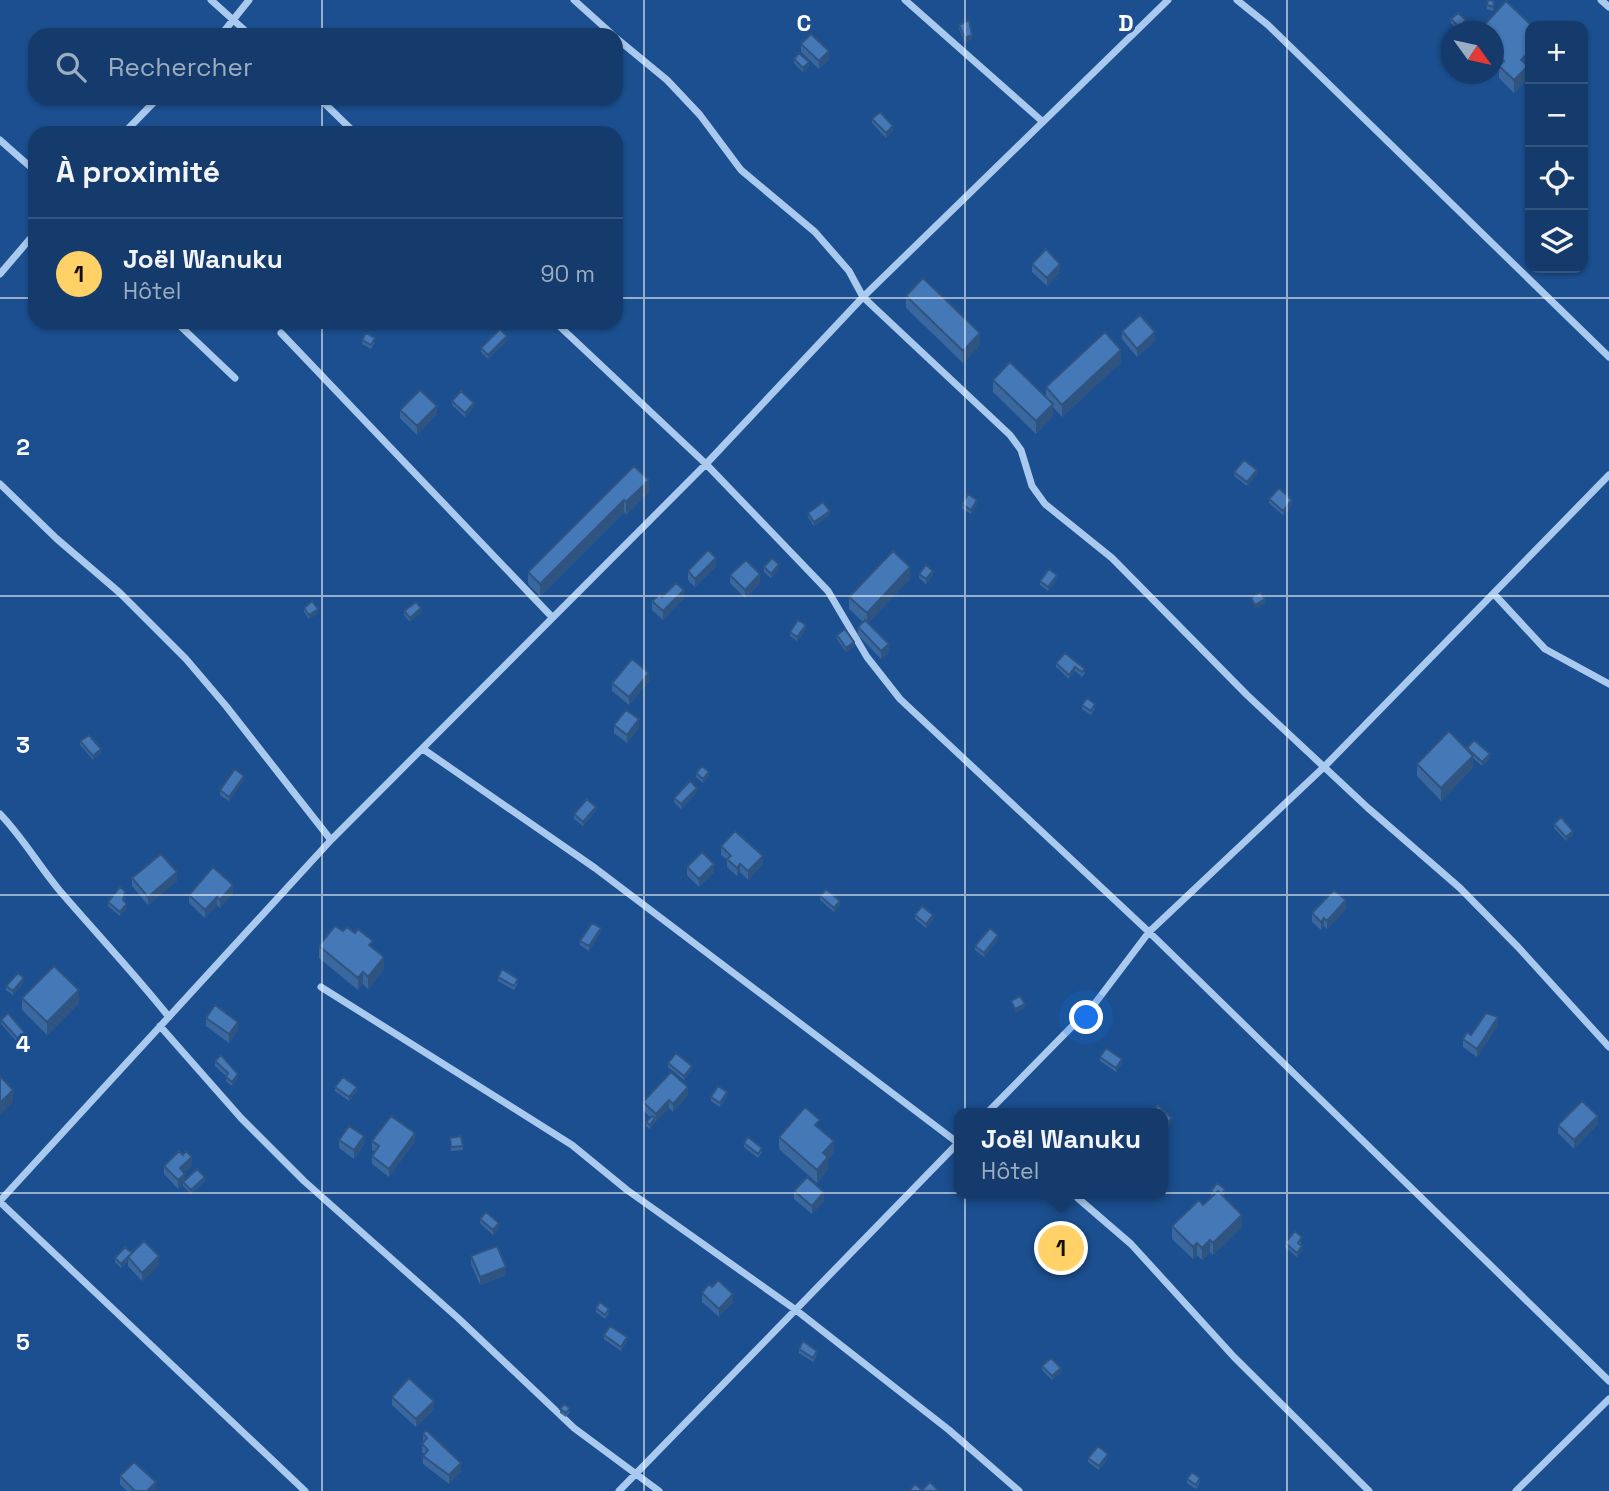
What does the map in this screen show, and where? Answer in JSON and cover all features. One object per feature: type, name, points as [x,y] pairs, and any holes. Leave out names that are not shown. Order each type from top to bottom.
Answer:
[{"type":"street","points":[[211,0],[242,28]]},
{"type":"street","points":[[229,28],[249,0]]},
{"type":"street","points":[[574,0],[605,28]]},
{"type":"street","points":[[905,0],[1043,122]]},
{"type":"street","points":[[305,1491],[0,1201],[331,840],[706,464],[863,297],[1168,0]]},
{"type":"street","points":[[1237,0],[1268,25],[1609,357]]},
{"type":"street","points":[[1601,0],[1609,7]]},
{"type":"street","points":[[623,43],[667,80],[701,115],[741,170],[815,232],[849,271],[863,297],[1010,435],[1021,450],[1032,486],[1045,504],[1112,558],[1247,695],[1475,903],[1609,1047]]},
{"type":"street","points":[[131,126],[151,105]]},
{"type":"street","points":[[325,105],[348,126]]},
{"type":"street","points":[[0,140],[28,165]]},
{"type":"street","points":[[0,274],[28,241]]},
{"type":"street","points":[[183,329],[234,378]]},
{"type":"street","points":[[562,329],[706,464],[828,591],[867,657],[900,699],[1149,932],[1609,1381]]},
{"type":"street","points":[[281,333],[552,617]]},
{"type":"street","points":[[992,1108],[1096,1002],[1149,932],[1325,766],[1609,475]]},
{"type":"street","points":[[0,484],[57,539],[120,593],[186,659],[226,705],[331,840]]},
{"type":"street","points":[[1493,594],[1545,649],[1609,684]]},
{"type":"street","points":[[424,749],[595,867],[954,1139]]},
{"type":"street","points":[[0,814],[20,835],[59,890],[134,973],[169,1017]]},
{"type":"street","points":[[321,987],[572,1145],[627,1190],[796,1310],[948,1430],[1018,1491]]},
{"type":"street","points":[[160,1026],[242,1118],[304,1181],[458,1318],[575,1428],[659,1491]]},
{"type":"street","points":[[619,1491],[954,1148]]},
{"type":"street","points":[[1079,1199],[1131,1244],[1234,1357],[1369,1491]]},
{"type":"street","points":[[1516,1491],[1609,1399]]},
{"type":"street","points":[[1602,1406],[1609,1413]]},
{"type":"building","points":[[1488,0],[1494,1],[1493,7],[1487,5]]},
{"type":"building","points":[[1506,1],[1527,21],[1525,56],[1521,60],[1525,63],[1525,69],[1514,80],[1504,71],[1504,21],[1488,21]]},
{"type":"building","points":[[1458,13],[1466,20],[1453,21],[1451,19]]},
{"type":"building","points":[[969,20],[972,35],[965,38],[959,25]]},
{"type":"building","points":[[811,34],[829,51],[819,61],[801,44]]},
{"type":"building","points":[[799,53],[809,62],[803,68],[794,59]]},
{"type":"building","points":[[880,112],[893,126],[886,133],[872,119]]},
{"type":"building","points":[[1046,249],[1060,264],[1047,278],[1032,264]]},
{"type":"building","points":[[923,278],[980,333],[963,351],[906,296]]},
{"type":"building","points":[[1140,315],[1155,332],[1137,349],[1122,331]]},
{"type":"building","points":[[500,329],[507,336],[488,355],[481,348]]},
{"type":"building","points":[[1105,332],[1121,350],[1062,405],[1046,387]]},
{"type":"building","points":[[366,333],[375,338],[371,345],[362,340]]},
{"type":"building","points":[[1010,362],[1053,404],[1036,421],[993,380]]},
{"type":"building","points":[[420,390],[437,406],[417,426],[400,410]]},
{"type":"building","points":[[461,391],[474,403],[465,413],[452,401]]},
{"type":"building","points":[[1244,460],[1257,470],[1247,482],[1234,472]]},
{"type":"building","points":[[634,466],[649,480],[626,502],[624,500],[540,584],[528,572]]},
{"type":"building","points":[[1279,488],[1292,500],[1283,511],[1269,499]]},
{"type":"building","points":[[968,494],[977,500],[971,510],[962,504]]},
{"type":"building","points":[[823,502],[830,511],[814,522],[808,513]]},
{"type":"building","points":[[708,550],[716,558],[695,579],[688,571]]},
{"type":"building","points":[[893,551],[910,567],[867,613],[849,597]]},
{"type":"building","points":[[772,558],[779,564],[771,574],[764,567]]},
{"type":"building","points":[[746,560],[760,574],[745,590],[730,575]]},
{"type":"building","points":[[926,565],[933,571],[926,579],[919,574]]},
{"type":"building","points":[[1049,569],[1057,575],[1048,587],[1040,581]]},
{"type":"building","points":[[676,583],[684,590],[663,611],[652,601],[660,594],[662,597]]},
{"type":"building","points":[[1260,592],[1265,599],[1255,605],[1251,598]]},
{"type":"building","points":[[312,601],[318,609],[309,615],[304,608]]},
{"type":"building","points":[[416,602],[421,608],[410,618],[404,611]]},
{"type":"building","points":[[798,620],[806,625],[797,637],[790,632]]},
{"type":"building","points":[[865,620],[889,644],[881,651],[858,627]]},
{"type":"building","points":[[845,629],[854,642],[846,648],[837,635]]},
{"type":"building","points":[[1065,653],[1085,669],[1082,672],[1075,667],[1069,675],[1056,663]]},
{"type":"building","points":[[632,659],[649,673],[629,697],[612,683]]},
{"type":"building","points":[[1087,698],[1095,704],[1091,711],[1082,705]]},
{"type":"building","points":[[626,710],[639,719],[627,735],[614,725]]},
{"type":"building","points":[[1449,731],[1473,756],[1441,788],[1417,764]]},
{"type":"building","points":[[89,735],[101,749],[93,756],[80,741]]},
{"type":"building","points":[[1474,740],[1490,754],[1482,762],[1467,748]]},
{"type":"building","points":[[702,766],[709,772],[703,779],[696,773]]},
{"type":"building","points":[[235,769],[244,776],[229,797],[220,790]]},
{"type":"building","points":[[690,781],[697,788],[681,804],[674,798]]},
{"type":"building","points":[[587,799],[596,807],[583,822],[574,814]]},
{"type":"building","points":[[1561,817],[1573,831],[1566,837],[1554,824]]},
{"type":"building","points":[[735,831],[763,856],[748,871],[740,864],[737,868],[727,859],[731,856],[721,846]]},
{"type":"building","points":[[702,852],[714,864],[699,879],[687,867]]},
{"type":"building","points":[[161,854],[177,872],[148,897],[132,878]]},
{"type":"building","points":[[213,867],[233,885],[220,900],[217,897],[205,910],[189,895]]},
{"type":"building","points":[[120,887],[125,891],[123,900],[127,904],[120,912],[108,902]]},
{"type":"building","points":[[826,889],[840,901],[834,908],[820,896]]},
{"type":"building","points":[[1334,890],[1346,900],[1327,921],[1324,918],[1321,922],[1312,913]]},
{"type":"building","points":[[922,906],[933,915],[926,924],[915,915]]},
{"type":"building","points":[[592,923],[601,928],[589,946],[580,941]]},
{"type":"building","points":[[335,926],[343,931],[347,927],[355,933],[358,929],[373,941],[369,945],[384,957],[368,977],[363,972],[358,978],[319,946]]},
{"type":"building","points":[[990,928],[998,935],[984,953],[975,946]]},
{"type":"building","points":[[54,966],[79,990],[47,1022],[22,998]]},
{"type":"building","points":[[502,969],[518,979],[514,986],[498,977]]},
{"type":"building","points":[[18,973],[24,978],[13,991],[6,986]]},
{"type":"building","points":[[1020,996],[1025,1004],[1015,1009],[1011,1001]]},
{"type":"building","points":[[215,1005],[238,1022],[229,1034],[206,1018]]},
{"type":"building","points":[[8,1013],[26,1034],[19,1040],[1,1020]]},
{"type":"building","points":[[1486,1013],[1498,1017],[1477,1049],[1463,1039],[1467,1032],[1471,1035]]},
{"type":"building","points":[[1106,1048],[1122,1059],[1116,1068],[1100,1057]]},
{"type":"building","points":[[676,1053],[692,1066],[684,1076],[668,1063]]},
{"type":"building","points":[[221,1055],[238,1074],[232,1082],[226,1077],[228,1073],[215,1061]]},
{"type":"building","points":[[671,1072],[688,1087],[673,1104],[669,1100],[656,1114],[643,1102]]},
{"type":"building","points":[[0,1076],[13,1090],[0,1103]]},
{"type":"building","points":[[343,1077],[357,1087],[349,1097],[335,1087]]},
{"type":"building","points":[[718,1086],[727,1092],[720,1103],[711,1097]]},
{"type":"building","points":[[1582,1101],[1598,1116],[1574,1140],[1558,1125]]},
{"type":"building","points":[[805,1107],[820,1120],[815,1125],[834,1141],[823,1153],[828,1157],[817,1170],[779,1137]]},
{"type":"building","points":[[391,1116],[415,1133],[389,1169],[372,1156],[379,1146],[372,1141]]},
{"type":"building","points":[[652,1116],[655,1118],[650,1125],[646,1122]]},
{"type":"building","points":[[349,1126],[364,1136],[354,1150],[339,1140]]},
{"type":"building","points":[[461,1136],[463,1146],[451,1147],[450,1138]]},
{"type":"building","points":[[748,1137],[762,1148],[758,1154],[744,1143]]},
{"type":"building","points":[[179,1151],[183,1155],[186,1151],[192,1157],[180,1168],[185,1174],[178,1180],[164,1166]]},
{"type":"building","points":[[197,1169],[205,1177],[191,1190],[183,1182]]},
{"type":"building","points":[[807,1177],[824,1192],[812,1206],[794,1191]]},
{"type":"building","points":[[1217,1183],[1225,1189],[1222,1194],[1211,1191]]},
{"type":"building","points":[[1218,1191],[1242,1215],[1213,1243],[1210,1240],[1202,1248],[1197,1243],[1193,1247],[1172,1226],[1199,1200],[1203,1205]]},
{"type":"building","points":[[486,1212],[499,1223],[493,1230],[480,1219]]},
{"type":"building","points":[[1295,1231],[1302,1237],[1298,1243],[1302,1246],[1297,1253],[1285,1243]]},
{"type":"building","points":[[144,1241],[159,1256],[142,1273],[128,1257]]},
{"type":"building","points":[[497,1246],[506,1267],[480,1277],[471,1256]]},
{"type":"building","points":[[125,1247],[132,1253],[121,1264],[115,1258]]},
{"type":"building","points":[[718,1280],[733,1294],[719,1309],[702,1293],[709,1284],[712,1287]]},
{"type":"building","points":[[600,1302],[609,1309],[605,1315],[596,1308]]},
{"type":"building","points":[[610,1326],[627,1337],[621,1347],[604,1335]]},
{"type":"building","points":[[803,1341],[817,1351],[813,1358],[799,1349]]},
{"type":"building","points":[[1051,1358],[1061,1368],[1052,1376],[1042,1366]]},
{"type":"building","points":[[409,1378],[434,1401],[416,1419],[392,1397]]},
{"type":"building","points":[[564,1404],[570,1408],[566,1413],[560,1409]]},
{"type":"building","points":[[426,1430],[461,1463],[449,1475],[423,1456],[428,1450],[422,1444],[427,1438],[423,1433]]},
{"type":"building","points":[[1098,1446],[1108,1454],[1099,1466],[1088,1458]]},
{"type":"building","points":[[134,1462],[156,1482],[147,1491],[135,1491],[120,1476]]},
{"type":"building","points":[[1192,1472],[1200,1478],[1196,1485],[1187,1479]]},
{"type":"building","points":[[930,1482],[939,1491],[909,1491],[915,1484],[922,1490]]},
{"type":"place","name":"Joël Wanuku","points":[[1061,1248]]}]
